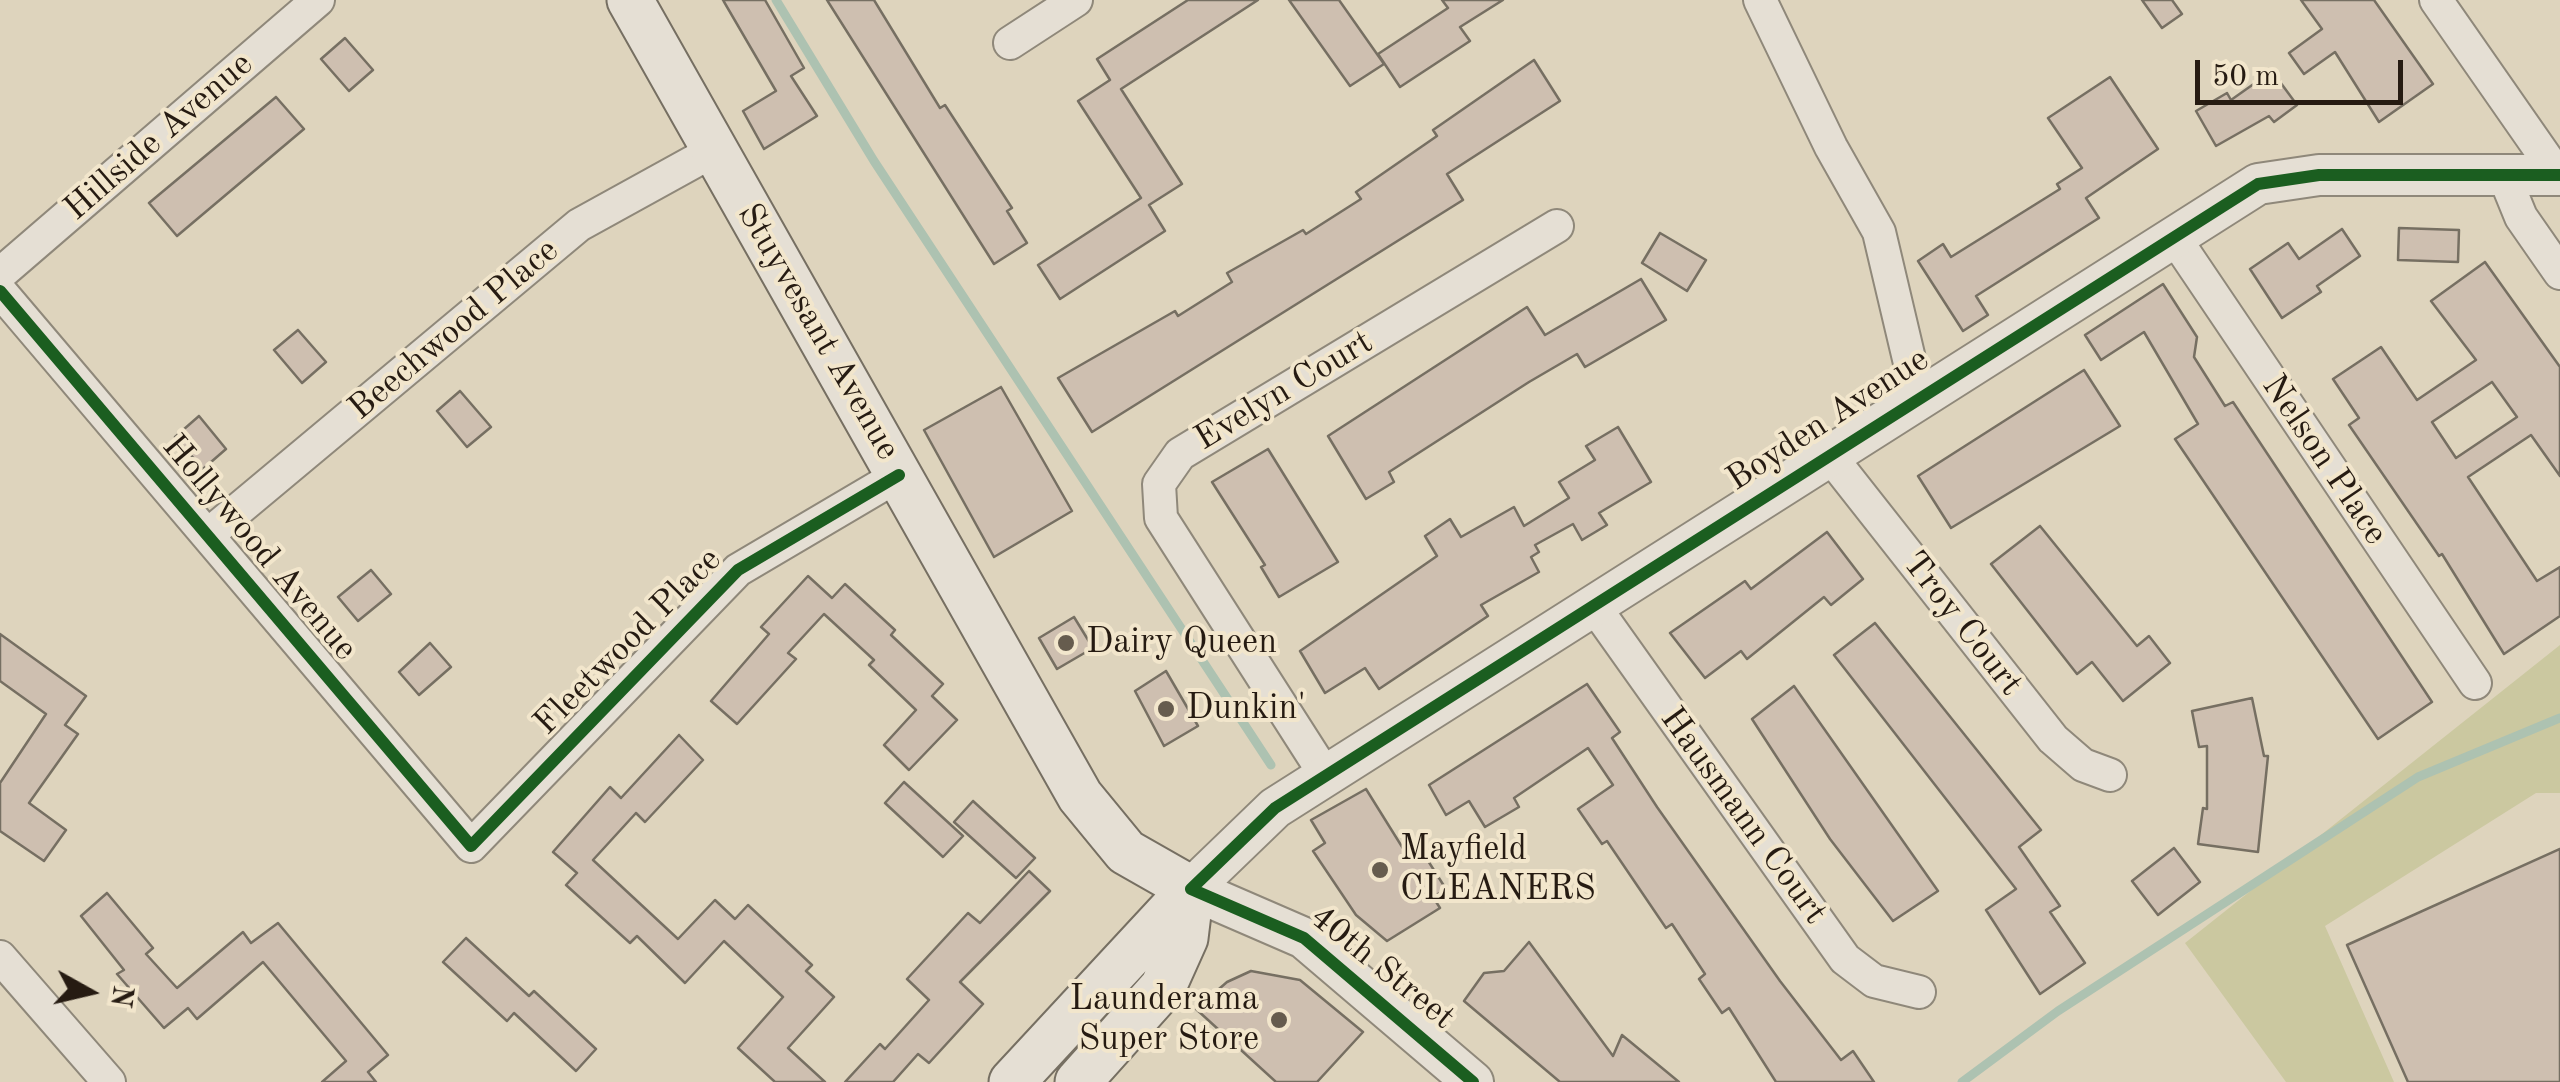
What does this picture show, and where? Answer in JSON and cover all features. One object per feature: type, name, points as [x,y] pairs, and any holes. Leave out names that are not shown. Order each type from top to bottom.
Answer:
[{"type":"main road","name":"Stuyvesant Avenue","points":[[630,0],[1080,796],[1126,852],[1192,890]]},
{"type":"main road","points":[[1012,1082],[1192,890]]},
{"type":"main road","points":[[1078,1082],[1163,987],[1184,938],[1192,890]]},
{"type":"street","name":"Hillside Avenue","points":[[0,274],[318,0]]},
{"type":"street","points":[[1010,42],[1076,0]]},
{"type":"street","points":[[1760,0],[1831,147],[1879,232],[1918,396]]},
{"type":"street","points":[[2436,0],[2559,175]]},
{"type":"street","name":"Beechwood Place","points":[[209,534],[579,225],[715,150]]},
{"type":"street","points":[[2503,174],[2521,216],[2560,273]]},
{"type":"street","name":"Boyden Avenue","points":[[1192,890],[1257,821],[1918,396],[2258,184],[2290,177],[2559,175]]},
{"type":"street","name":"Evelyn Court","points":[[1326,776],[1161,518],[1159,484],[1180,454],[1558,226]]},
{"type":"street","name":"Nelson Place","points":[[2174,238],[2474,682]]},
{"type":"street","name":"Hollywood Avenue","points":[[0,291],[471,846]]},
{"type":"street","name":"Troy Court","points":[[1830,456],[2053,739],[2083,764],[2110,775]]},
{"type":"street","name":"Fleetwood Place","points":[[471,846],[738,570],[899,475]]},
{"type":"street","name":"Hausmann Court","points":[[1594,606],[1845,958],[1874,981],[1919,992]]},
{"type":"street","name":"40th Street","points":[[1192,890],[1304,938],[1474,1082]]},
{"type":"street","points":[[0,957],[109,1082]]},
{"type":"shaded area","points":[[2560,645],[2560,793],[2536,793],[2325,926],[2394,1082],[2286,1082],[2185,943]]},
{"type":"building","points":[[723,0],[765,0],[804,68],[791,76],[817,116],[764,149],[743,111],[776,91]]},
{"type":"building","points":[[827,0],[874,0],[940,108],[945,105],[1012,208],[1007,211],[1027,243],[994,264]]},
{"type":"building","points":[[1188,0],[1258,0],[1121,89],[1182,184],[1149,205],[1165,231],[1060,299],[1038,265],[1141,198],[1078,101],[1110,80],[1097,59]]},
{"type":"building","points":[[1289,0],[1339,0],[1384,64],[1350,86]]},
{"type":"building","points":[[1442,0],[1503,0],[1460,27],[1470,41],[1400,87],[1378,54],[1448,8]]},
{"type":"building","points":[[2142,0],[2172,0],[2182,14],[2162,28]]},
{"type":"building","points":[[2301,0],[2374,0],[2433,84],[2379,122],[2335,52],[2304,74],[2289,53],[2322,29]]},
{"type":"building","points":[[345,38],[373,70],[349,91],[321,59]]},
{"type":"building","points":[[1534,60],[1560,101],[1447,174],[1463,200],[1092,432],[1058,378],[1175,311],[1178,316],[1232,282],[1227,273],[1303,230],[1306,234],[1361,199],[1356,192],[1437,136],[1433,130]]},
{"type":"building","points":[[2272,71],[2297,105],[2274,122],[2269,116],[2216,146],[2196,111],[2227,93],[2231,100]]},
{"type":"building","points":[[2110,77],[2158,149],[2086,198],[2099,218],[1976,296],[1988,315],[1963,331],[1918,261],[1943,244],[1951,257],[2060,189],[2057,184],[2082,168],[2048,118]]},
{"type":"building","points":[[276,97],[304,129],[177,236],[149,203]]},
{"type":"building","points":[[2399,228],[2459,230],[2458,262],[2398,260]]},
{"type":"building","points":[[2342,229],[2360,256],[2317,286],[2321,292],[2282,318],[2250,269],[2288,243],[2299,259]]},
{"type":"building","points":[[1660,233],[1706,260],[1687,291],[1642,263]]},
{"type":"building","points":[[2485,262],[2560,367],[2560,476],[2531,435],[2468,477],[2537,581],[2560,567],[2560,616],[2504,654],[2442,554],[2439,556],[2349,425],[2359,418],[2333,379],[2381,347],[2417,400],[2476,360],[2431,301]],"holes":[[[2492,382],[2517,417],[2456,458],[2432,422]]]},
{"type":"building","points":[[1641,279],[1666,320],[1585,367],[1577,354],[1529,382],[1389,472],[1394,482],[1366,499],[1328,436],[1527,307],[1545,335]]},
{"type":"building","points":[[2163,284],[2197,337],[2194,357],[2225,406],[2233,402],[2432,702],[2378,739],[2175,439],[2198,424],[2144,332],[2101,360],[2085,335]]},
{"type":"building","points":[[298,330],[326,362],[302,383],[274,350]]},
{"type":"building","points":[[2084,370],[2120,426],[1951,528],[1918,476]]},
{"type":"building","points":[[1001,387],[1072,511],[994,557],[924,430]]},
{"type":"building","points":[[460,391],[491,427],[467,447],[437,411]]},
{"type":"building","points":[[199,416],[226,449],[203,469],[175,437]]},
{"type":"building","points":[[1618,427],[1651,482],[1599,513],[1607,525],[1582,540],[1573,524],[1535,545],[1539,552],[1531,557],[1539,572],[1481,605],[1488,616],[1379,689],[1365,668],[1325,693],[1300,651],[1437,556],[1425,536],[1450,519],[1461,537],[1514,507],[1524,526],[1569,498],[1559,482],[1595,460],[1586,446]]},
{"type":"building","points":[[1268,449],[1338,562],[1279,597],[1261,567],[1265,565],[1212,482]]},
{"type":"building","points":[[2040,526],[2137,646],[2149,636],[2170,663],[2123,701],[2092,662],[2077,674],[1991,564]]},
{"type":"building","points":[[1827,532],[1863,579],[1831,605],[1824,597],[1747,659],[1741,651],[1705,678],[1670,633],[1745,581],[1751,589]]},
{"type":"building","points":[[371,570],[391,594],[358,621],[338,597]]},
{"type":"building","points":[[808,576],[832,598],[845,584],[895,630],[891,635],[943,684],[932,696],[957,720],[909,770],[884,745],[916,710],[869,665],[874,660],[824,614],[788,653],[796,659],[737,724],[711,701],[769,634],[761,627]]},
{"type":"building","name":"Dairy Queen","points":[[1074,617],[1093,648],[1057,669],[1039,638]]},
{"type":"building","points":[[1875,623],[2041,830],[2019,847],[2060,906],[2050,912],[2085,963],[2040,994],[1986,910],[2016,889],[1834,655]]},
{"type":"building","points":[[0,634],[86,696],[65,725],[78,734],[29,803],[66,830],[44,861],[0,831],[0,783],[46,714],[0,681]]},
{"type":"building","points":[[430,643],[451,667],[419,695],[399,672]]},
{"type":"building","name":"Dunkin'","points":[[1166,671],[1198,726],[1164,746],[1135,691]]},
{"type":"building","points":[[1587,684],[1620,732],[1612,738],[1780,981],[1841,1060],[1853,1051],[1874,1082],[1776,1082],[1729,1008],[1722,1013],[1699,979],[1705,974],[1672,924],[1666,928],[1607,841],[1602,844],[1578,809],[1613,785],[1588,748],[1514,798],[1519,807],[1485,827],[1469,801],[1446,815],[1429,785]]},
{"type":"building","points":[[1794,686],[1938,891],[1893,921],[1830,839],[1752,719]]},
{"type":"building","points":[[2252,698],[2264,756],[2268,756],[2258,852],[2198,844],[2203,808],[2207,809],[2207,746],[2199,747],[2192,711]]},
{"type":"building","points":[[679,735],[703,760],[645,822],[636,813],[593,860],[678,939],[715,900],[735,919],[748,905],[812,965],[806,971],[834,997],[788,1048],[825,1082],[775,1082],[738,1048],[783,997],[724,941],[685,983],[637,936],[630,943],[566,885],[577,873],[553,852],[610,787],[621,798]]},
{"type":"building","points":[[904,782],[963,836],[943,857],[885,803]]},
{"type":"building","name":"Mayfield CLEANERS","points":[[1366,789],[1404,850],[1416,842],[1446,889],[1433,897],[1440,908],[1387,941],[1356,915],[1313,851],[1325,843],[1311,820]]},
{"type":"building","points":[[973,801],[1035,858],[1016,878],[954,822]]},
{"type":"building","points":[[2174,848],[2200,882],[2158,915],[2132,881]]},
{"type":"building","points":[[2560,849],[2560,1082],[2408,1082],[2347,945]]},
{"type":"building","points":[[1029,871],[1050,891],[960,982],[983,1004],[929,1063],[918,1054],[893,1082],[845,1082],[880,1044],[885,1049],[929,1000],[907,979],[968,913],[980,923]]},
{"type":"building","points":[[107,893],[153,948],[146,954],[177,988],[243,932],[251,943],[278,923],[388,1055],[368,1072],[376,1082],[322,1082],[346,1061],[263,962],[197,1019],[188,1008],[164,1028],[117,974],[124,970],[81,916]]},
{"type":"building","points":[[466,938],[529,996],[534,991],[596,1049],[576,1071],[514,1013],[507,1021],[443,962]]},
{"type":"building","points":[[1529,942],[1613,1056],[1622,1035],[1679,1082],[1560,1082],[1464,1001],[1484,973],[1504,971]]},
{"type":"building","name":"Launderama Super Store","points":[[1251,971],[1300,980],[1363,1032],[1317,1082],[1276,1082],[1196,1009],[1227,982]]},
{"type":"waterway","points":[[776,0],[874,161],[1271,765]]},
{"type":"waterway","points":[[1962,1082],[2058,1011],[2418,777],[2560,718]]},
{"type":"cycle path","points":[[1473,1082],[1304,938],[1191,889],[1275,808],[2258,184],[2319,175],[2560,175]]},
{"type":"cycle path","points":[[0,291],[471,846],[738,570],[899,475]]},
{"type":"place","name":"Dairy Queen","points":[[1066,643]]},
{"type":"place","name":"Dunkin'","points":[[1166,709]]},
{"type":"place","name":"Mayfield CLEANERS","points":[[1380,870]]},
{"type":"place","name":"Launderama Super Store","points":[[1279,1020]]}]
